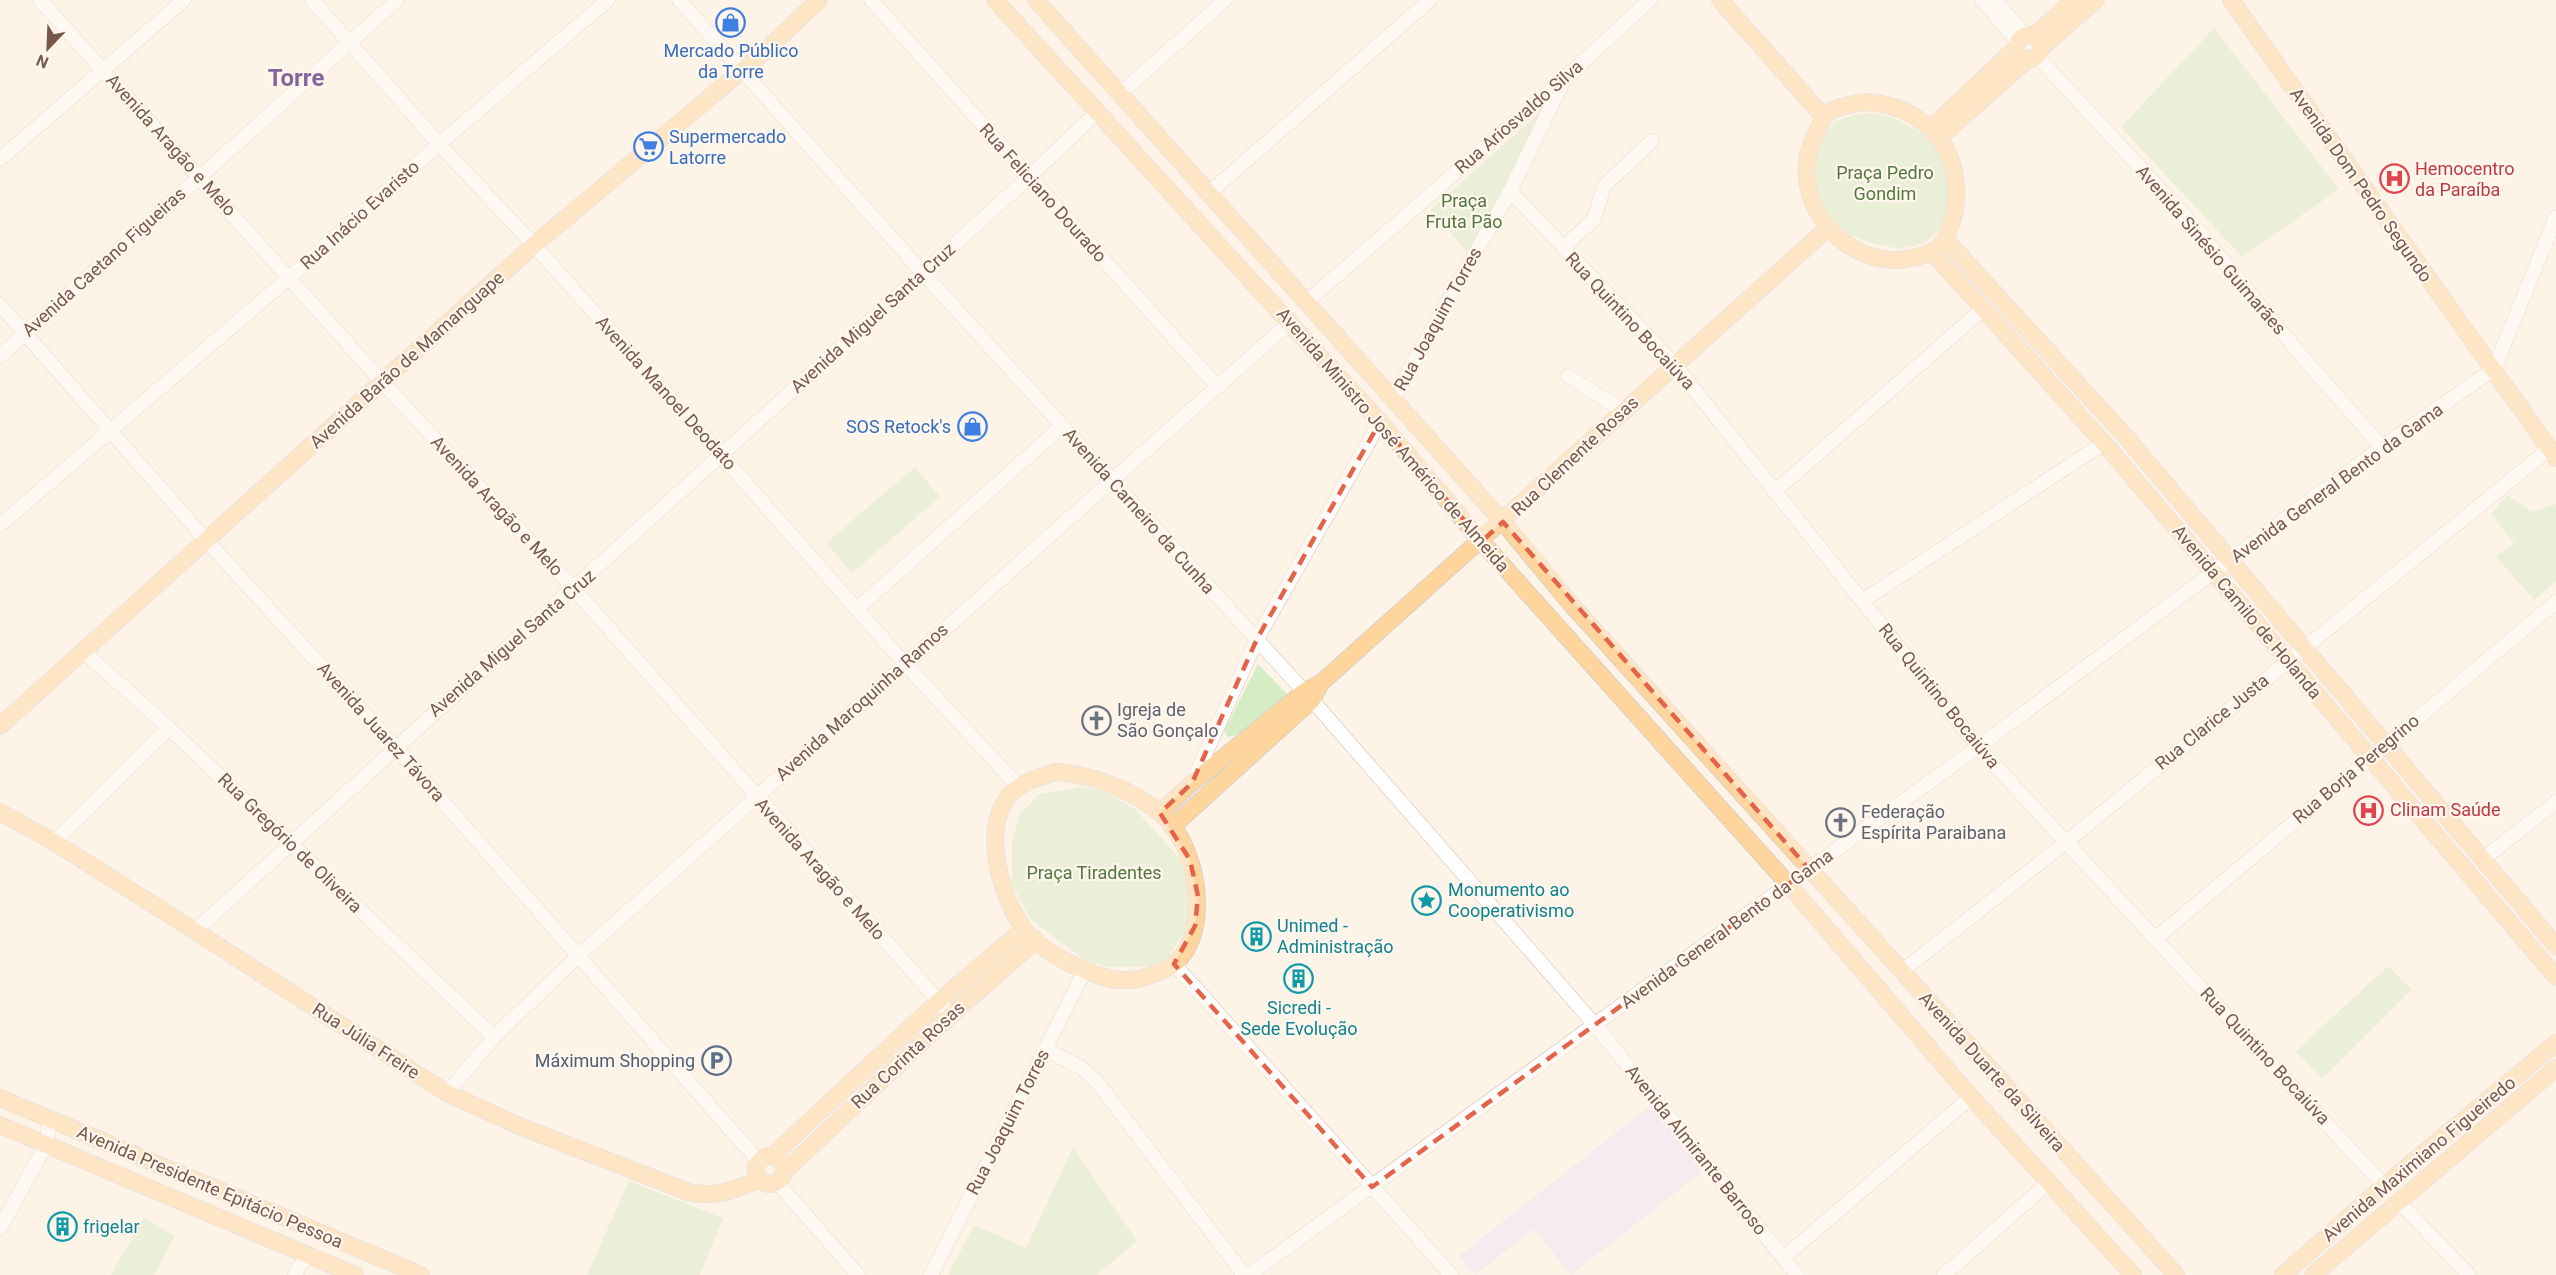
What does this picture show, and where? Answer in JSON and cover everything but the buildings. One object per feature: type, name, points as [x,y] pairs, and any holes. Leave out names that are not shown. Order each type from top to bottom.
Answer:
[{"type":"main road","name":"Avenida Barão de Mamanguape","points":[[0,726],[534,245],[743,69],[819,0]]},
{"type":"main road","name":"Avenida Ministro José Américo de Almeida","points":[[995,0],[1096,114],[1380,422],[1481,541],[1788,885]]},
{"type":"main road","name":"Avenida Ministro José Américo de Almeida","points":[[1036,0],[1503,522],[1570,603],[1809,868]]},
{"type":"main road","points":[[1720,0],[1824,117]]},
{"type":"main road","points":[[1935,134],[2074,0]]},
{"type":"main road","points":[[2028,46],[2096,0]]},
{"type":"main road","name":"Avenida Dom Pedro Segundo","points":[[2231,0],[2552,453]]},
{"type":"main road","points":[[1882,103],[1909,114],[1935,134],[1950,154],[1958,184],[1955,213],[1945,239],[1932,252],[1902,260],[1875,257],[1849,246],[1828,228],[1813,202],[1806,171],[1811,144],[1824,117],[1836,109],[1852,104],[1882,103]]},
{"type":"main road","name":"Rua Clemente Rosas","points":[[1172,827],[1322,683],[1503,522],[1674,364],[1828,228]]},
{"type":"main road","name":"Avenida Camilo de Holanda","points":[[1945,239],[2126,437],[2229,562],[2387,743],[2556,946]]},
{"type":"main road","name":"Avenida Camilo de Holanda","points":[[1932,252],[2104,443],[2556,976]]},
{"type":"main road","name":"Rua Clemente Rosas","points":[[1160,813],[1192,783],[1309,695]]},
{"type":"main road","points":[[1056,772],[1075,774],[1129,792],[1160,813],[1172,827],[1190,860],[1198,896],[1196,926],[1187,946],[1174,964],[1149,975],[1127,981],[1085,970],[1030,934],[1006,894],[996,862],[999,815],[1006,800],[1019,787],[1037,777],[1056,772]]},
{"type":"main road","name":"Rua Júlia Freire","points":[[0,812],[54,842],[447,1093],[517,1125],[688,1192],[718,1194],[760,1179]]},
{"type":"main road","name":"Avenida Duarte da Silveira","points":[[1809,868],[2176,1275]]},
{"type":"main road","name":"Avenida Duarte da Silveira","points":[[1788,885],[1971,1097],[2133,1275]]},
{"type":"main road","name":"Rua Corinta Rosas","points":[[766,1159],[939,1001],[1030,934]]},
{"type":"main road","name":"Rua Corinta Rosas","points":[[780,1177],[951,1015],[1030,934]]},
{"type":"main road","name":"Avenida Maximiano Figueiredo","points":[[2283,1275],[2384,1186],[2556,1043]]},
{"type":"main road","name":"Avenida Maximiano Figueiredo","points":[[2313,1275],[2556,1068]]},
{"type":"main road","name":"Avenida Presidente Epitácio Pessoa","points":[[0,1098],[421,1275]]},
{"type":"main road","name":"Avenida Presidente Epitácio Pessoa","points":[[0,1125],[355,1275]]},
{"type":"main road","points":[[766,1159],[783,1165],[780,1177],[768,1184],[757,1174],[766,1159]]},
{"type":"street","name":"Avenida Aragão e Melo","points":[[40,0],[383,383],[574,589],[951,1015]]},
{"type":"street","points":[[0,159],[184,0]]},
{"type":"street","name":"Avenida Manoel Deodato","points":[[312,0],[439,144],[534,245],[721,454],[905,664],[1019,787]]},
{"type":"street","name":"Avenida Caetano Figueiras","points":[[0,356],[397,0]]},
{"type":"street","name":"Rua Inácio Evaristo","points":[[0,525],[290,278],[439,144],[608,0]]},
{"type":"street","name":"Avenida Carneiro da Cunha","points":[[680,0],[923,273],[1309,695],[1595,1025]]},
{"type":"street","name":"Rua Feliciano Dourado","points":[[871,0],[1028,178],[1216,385]]},
{"type":"street","points":[[1120,94],[1225,0]]},
{"type":"street","points":[[1209,193],[1430,0]]},
{"type":"street","name":"Rua Ariosvaldo Silva","points":[[1305,303],[1564,79],[1650,0]]},
{"type":"street","name":"Avenida Sinésio Guimarães","points":[[1982,0],[2028,46],[2196,228],[2305,360],[2382,447]]},
{"type":"street","name":"Avenida Sinésio Guimarães","points":[[1995,0],[2028,46]]},
{"type":"street","name":"Rua Joaquim Torres","points":[[1393,399],[1510,191],[1564,79]]},
{"type":"street","name":"Avenida Miguel Santa Cruz","points":[[195,931],[395,747],[574,589],[1096,114]]},
{"type":"street","points":[[1563,248],[1594,219],[1604,186],[1652,141]]},
{"type":"street","name":"Rua Quintino Bocaiúva","points":[[1510,191],[1674,364],[1978,747],[2384,1186]]},
{"type":"street","points":[[2494,369],[2556,217]]},
{"type":"street","name":"Avenida Juarez Távora","points":[[0,305],[112,430],[206,540],[395,747],[579,955],[766,1159]]},
{"type":"street","points":[[1774,492],[1984,308]]},
{"type":"street","name":"Avenida Maroquinha Ramos","points":[[447,1093],[494,1037],[579,955],[1112,481],[1216,385],[1290,322]]},
{"type":"street","name":"Avenida General Bento da Gama","points":[[1249,1275],[1978,747],[2214,574],[2382,447],[2494,369]]},
{"type":"street","points":[[1568,376],[1623,411]]},
{"type":"street","points":[[1257,639],[1380,422]]},
{"type":"street","points":[[857,609],[1062,426]]},
{"type":"street","points":[[1862,601],[2104,443]]},
{"type":"street","name":"Rua Clarice Justa","points":[[1901,972],[2065,843],[2288,659],[2552,453]]},
{"type":"street","name":"Rua Borja Peregrino","points":[[2156,938],[2556,602]]},
{"type":"street","name":"Rua Clemente Rosas","points":[[1192,783],[1257,639]]},
{"type":"street","name":"Rua Gregório de Oliveira","points":[[83,651],[169,728],[494,1037]]},
{"type":"street","points":[[54,842],[169,728]]},
{"type":"street","points":[[2483,859],[2556,802]]},
{"type":"street","points":[[1174,964],[1450,1275]]},
{"type":"street","name":"Rua Joaquim Torres","points":[[931,1275],[1085,970]]},
{"type":"street","name":"Avenida Almirante Barroso","points":[[1595,1025],[1797,1275]]},
{"type":"street","points":[[1044,1049],[1082,1068],[1097,1082],[1244,1275]]},
{"type":"street","points":[[1784,1258],[1971,1097]]},
{"type":"street","points":[[0,1228],[46,1145],[51,1120]]},
{"type":"street","points":[[780,1177],[858,1275]]},
{"type":"street","points":[[1944,1275],[2048,1183]]},
{"type":"street","points":[[2399,1202],[2469,1275]]},
{"type":"street","points":[[295,1275],[306,1255]]},
{"type":"highlighted area","points":[[1380,422],[1482,541],[1503,522],[1809,869],[1372,1187],[1174,964],[1195,926],[1198,896],[1190,860],[1160,813],[1192,783],[1257,639]]},
{"type":"shaded area","points":[[1651,1105],[1704,1170],[1571,1275],[1534,1229],[1475,1275],[1459,1256]]},
{"type":"green space","points":[[2214,28],[2339,189],[2242,257],[2121,127]]},
{"type":"green space","name":"Praça Fruta Pão","points":[[1547,106],[1469,254],[1430,210]]},
{"type":"green space","name":"Praça Pedro Gondim","points":[[1873,113],[1892,117],[1921,133],[1944,155],[1951,207],[1941,228],[1925,243],[1900,249],[1867,242],[1844,232],[1824,208],[1812,179],[1815,146],[1835,121]]},
{"type":"green space","points":[[915,467],[940,497],[852,573],[826,543]]},
{"type":"green space","points":[[2507,495],[2532,512],[2556,504],[2556,581],[2534,600],[2496,557],[2514,543],[2491,514]]},
{"type":"green space","points":[[1258,664],[1288,695],[1240,734],[1228,737],[1224,731]]},
{"type":"green space","name":"Praça Tiradentes","points":[[1082,787],[1104,791],[1135,809],[1178,857],[1190,885],[1189,922],[1168,959],[1149,966],[1107,967],[1086,961],[1029,918],[1012,884],[1012,844],[1020,814],[1039,794]]},
{"type":"green space","points":[[2388,966],[2412,989],[2322,1079],[2296,1051]]},
{"type":"green space","points":[[1073,1147],[1137,1241],[1097,1275],[948,1275],[974,1225],[1026,1248]]},
{"type":"green space","points":[[629,1181],[723,1218],[700,1275],[587,1275]]},
{"type":"green space","points":[[144,1217],[175,1236],[154,1275],[111,1275]]},
{"type":"place","name":"Mercado Público da Torre","points":[[731,22]]},
{"type":"place","name":"Supermercado Latorre","points":[[648,147]]},
{"type":"place","name":"Hemocentro da Paraíba","points":[[2394,179]]},
{"type":"place","name":"SOS Retock's","points":[[972,427]]},
{"type":"place","name":"Igreja de São Gonçalo","points":[[1096,720]]},
{"type":"place","name":"Clinam Saúde","points":[[2369,810]]},
{"type":"place","name":"Federação Espírita Paraibana","points":[[1840,822]]},
{"type":"place","name":"Monumento ao Cooperativismo","points":[[1427,900]]},
{"type":"place","name":"Unimed - Administração","points":[[1256,936]]},
{"type":"place","name":"Sicredi - Sede Evolução","points":[[1299,979]]},
{"type":"place","name":"Máximum Shopping","points":[[716,1061]]},
{"type":"place","name":"frigelar","points":[[62,1227]]},
{"type":"district","name":"Torre","points":[[296,78]]}]
